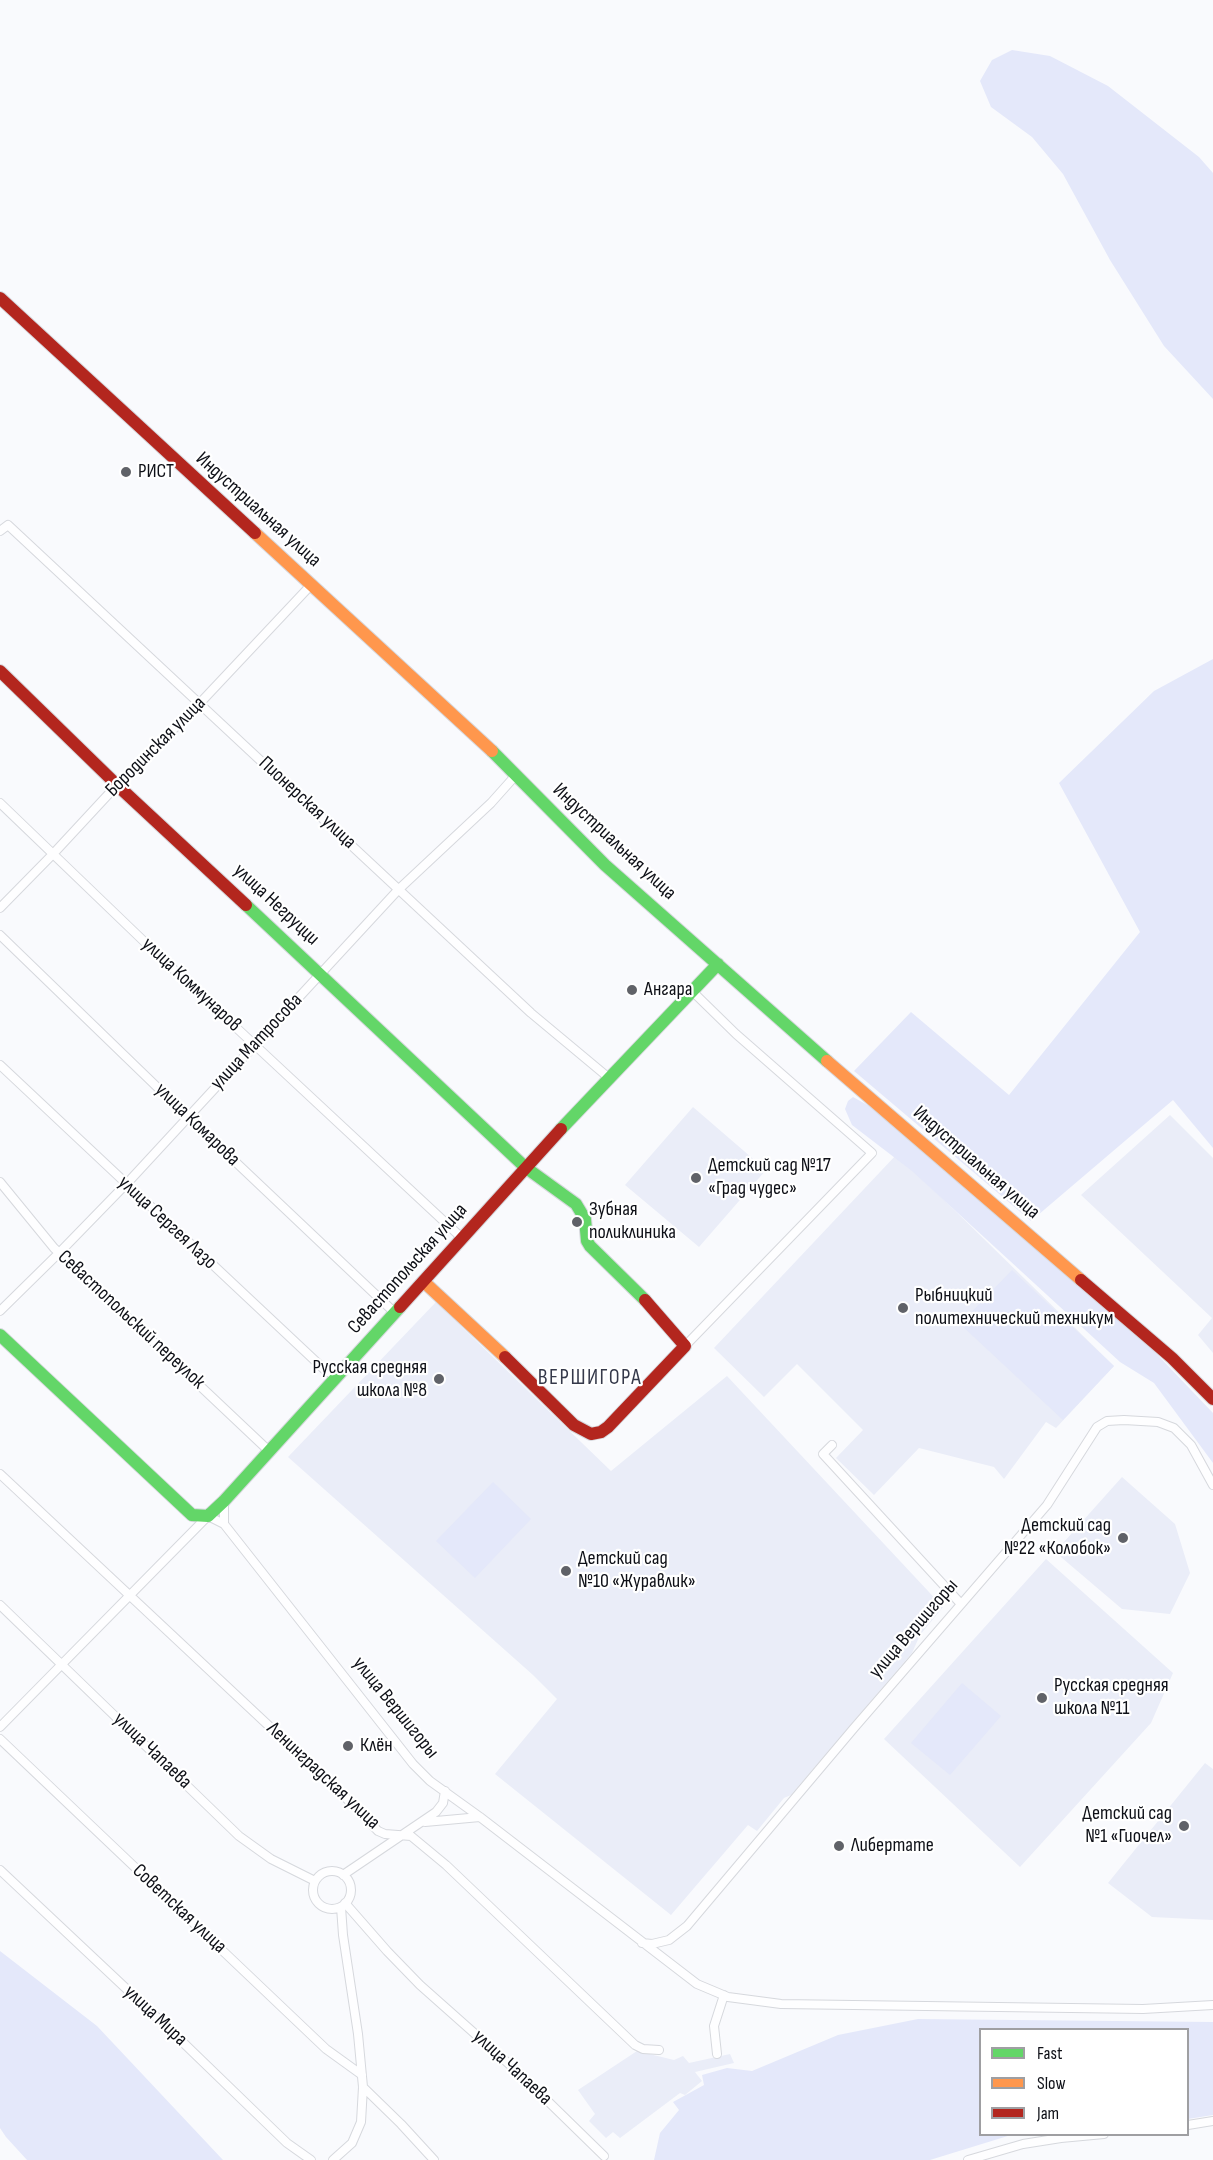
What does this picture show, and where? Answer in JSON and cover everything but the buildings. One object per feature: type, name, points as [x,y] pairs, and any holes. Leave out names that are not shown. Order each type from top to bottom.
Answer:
[{"type":"street","name":"Индустриальная улица","points":[[0,298],[516,775],[605,865],[826,1060],[1173,1358],[1213,1399]]},
{"type":"street","name":"Пионерская улица","points":[[0,531],[8,525],[531,1013],[609,1078]]},
{"type":"street","name":"Бородинская улица","points":[[0,908],[117,785],[200,703],[311,585]]},
{"type":"street","name":"улица Негруцци","points":[[0,671],[117,785],[525,1167],[576,1204],[585,1219],[590,1246],[657,1312],[685,1346]]},
{"type":"street","name":"улица Матросова","points":[[0,1311],[125,1184],[398,890],[491,803],[516,775]]},
{"type":"street","name":"улица Коммунаров","points":[[0,804],[463,1239]]},
{"type":"street","name":"улица Комарова","points":[[0,935],[395,1313]]},
{"type":"street","name":"Севастопольская улица","points":[[0,1727],[224,1501],[463,1239],[525,1167],[718,964]]},
{"type":"street","points":[[424,1282],[490,1342],[574,1425],[591,1434],[601,1432],[872,1153],[735,1034],[693,992]]},
{"type":"street","name":"улица Сергея Лазо","points":[[0,1065],[326,1371],[338,1377]]},
{"type":"street","name":"Севастопольский переулок","points":[[0,1182],[59,1253],[269,1451]]},
{"type":"street","points":[[0,1335],[192,1515],[207,1516],[224,1524],[224,1501]]},
{"type":"street","name":"улица Вершигоры","points":[[642,1943],[652,1944],[669,1940],[681,1932],[1047,1505],[1097,1427],[1107,1421],[1151,1421],[1173,1428],[1191,1445],[1213,1485]]},
{"type":"street","points":[[832,1445],[823,1454],[961,1604]]},
{"type":"street","name":"Ленинградская улица","points":[[0,1473],[348,1800],[378,1831],[385,1834],[411,1836],[446,1865],[635,2045],[643,2049],[659,2050]]},
{"type":"street","name":"улица Вершигоры","points":[[224,1524],[413,1764],[430,1781],[697,1984],[738,1999],[780,2004],[1143,2009],[1213,2005]]},
{"type":"street","name":"улица Чапаева","points":[[0,1605],[239,1836],[271,1859],[315,1881]]},
{"type":"street","name":"Советская улица","points":[[0,1739],[326,2049],[362,2075]]},
{"type":"street","points":[[343,1875],[422,1823],[440,1807],[445,1791]]},
{"type":"street","points":[[422,1823],[480,1817]]},
{"type":"street","name":"улица Мира","points":[[0,1870],[287,2143],[311,2160]]},
{"type":"street","points":[[327,1872],[338,1872],[343,1875],[350,1885],[349,1898],[343,1905],[329,1909],[318,1904],[313,1893],[315,1881],[327,1872]]},
{"type":"street","points":[[333,2160],[352,2143],[361,2122],[363,2087],[352,1988],[343,1935],[343,1905]]},
{"type":"street","name":"улица Чапаева","points":[[343,1905],[420,1985],[518,2072],[604,2156]]},
{"type":"street","points":[[717,2054],[714,2026],[724,1995]]},
{"type":"street","points":[[363,2087],[434,2160]]},
{"type":"street","points":[[1189,2125],[1213,2121]]},
{"type":"street","points":[[968,2160],[1023,2144],[1082,2136]]},
{"type":"shaded area","points":[[1012,50],[1050,56],[1108,86],[1199,157],[1213,173],[1213,399],[1164,346],[1110,260],[1063,174],[1032,137],[991,107],[980,81],[992,60]]},
{"type":"shaded area","points":[[1213,659],[1213,1148],[1173,1100],[1031,1221],[854,1071],[911,1012],[1009,1095],[1140,932],[1059,783],[1154,691]]},
{"type":"shaded area","points":[[853,1097],[880,1112],[1059,1265],[1150,1347],[1213,1413],[1213,1463],[1154,1383],[1120,1362],[912,1171],[852,1125],[845,1109],[848,1101]]},
{"type":"shaded area","name":"Детский сад №17 «Град чудес»","points":[[693,1107],[766,1170],[699,1247],[625,1185]]},
{"type":"shaded area","points":[[1170,1115],[1213,1158],[1213,1353],[1198,1335],[1212,1318],[1081,1195]]},
{"type":"shaded area","name":"Рыбницкий политехнический техникум","points":[[897,1154],[1114,1366],[1056,1428],[1046,1422],[1004,1479],[994,1467],[919,1448],[874,1495],[836,1458],[863,1430],[797,1364],[764,1397],[714,1348]]},
{"type":"shaded area","points":[[1012,1270],[1114,1366],[1063,1420],[960,1324]]},
{"type":"shaded area","points":[[436,1302],[611,1471],[727,1376],[943,1607],[920,1635],[912,1653],[791,1795],[784,1798],[757,1831],[748,1825],[671,1915],[495,1774],[557,1699],[288,1457]]},
{"type":"shaded area","name":"Детский сад №22 «Колобок»","points":[[1122,1477],[1175,1524],[1190,1573],[1170,1614],[1122,1609],[1055,1552]]},
{"type":"shaded area","points":[[493,1482],[531,1519],[475,1578],[436,1541]]},
{"type":"shaded area","name":"Русская средняя школа №11","points":[[1046,1559],[1173,1673],[1151,1723],[1020,1867],[884,1739]]},
{"type":"shaded area","points":[[962,1683],[1001,1716],[950,1775],[911,1743]]},
{"type":"shaded area","name":"Детский сад №1 «Гиочел»","points":[[1205,1763],[1213,1769],[1213,1920],[1152,1917],[1108,1883]]},
{"type":"shaded area","points":[[0,1951],[97,2026],[223,2160],[27,2160],[0,2128]]},
{"type":"shaded area","points":[[918,2019],[1213,2022],[1213,2115],[1189,2119],[1189,2028],[979,2028],[979,2136],[1008,2136],[930,2160],[654,2160],[660,2133],[679,2110],[673,2102],[704,2085],[702,2075],[727,2068],[752,2071],[838,2035]]},
{"type":"shaded area","points":[[637,2051],[674,2060],[683,2056],[689,2063],[730,2054],[734,2063],[695,2072],[702,2081],[685,2095],[680,2093],[620,2138],[613,2132],[606,2138],[589,2121],[595,2114],[578,2090]]},
{"type":"traffic: fast","points":[[492,751],[605,865],[827,1061]]},
{"type":"traffic: fast","points":[[246,905],[525,1167],[576,1204],[585,1219],[587,1241],[590,1246],[645,1300]]},
{"type":"traffic: fast","points":[[561,1129],[718,964]]},
{"type":"traffic: fast","points":[[0,1335],[192,1515],[208,1516],[400,1307]]},
{"type":"traffic: slow","points":[[255,533],[492,751]]},
{"type":"traffic: slow","points":[[827,1061],[1081,1280]]},
{"type":"traffic: slow","points":[[424,1282],[505,1357]]},
{"type":"traffic: jam","points":[[0,298],[255,533]]},
{"type":"traffic: jam","points":[[0,671],[117,785],[246,905]]},
{"type":"traffic: jam","points":[[400,1307],[561,1129]]},
{"type":"traffic: jam","points":[[1081,1280],[1172,1358],[1213,1399]]},
{"type":"traffic: jam","points":[[505,1357],[574,1425],[591,1434],[601,1432],[685,1346],[645,1300]]},
{"type":"place","name":"РИСТ","points":[[126,472]]},
{"type":"place","name":"Ангара","points":[[632,990]]},
{"type":"place","name":"Детский сад №17 «Град чудес»","points":[[696,1178]]},
{"type":"place","name":"Зубная поликлиника","points":[[577,1222]]},
{"type":"place","name":"Рыбницкий политехнический техникум","points":[[903,1308]]},
{"type":"place","name":"Русская средняя школа №8","points":[[439,1379]]},
{"type":"place","name":"Детский сад №22 «Колобок»","points":[[1123,1538]]},
{"type":"place","name":"Детский сад №10 «Журавлик»","points":[[566,1571]]},
{"type":"place","name":"Русская средняя школа №11","points":[[1042,1698]]},
{"type":"place","name":"Клён","points":[[348,1746]]},
{"type":"place","name":"Детский сад №1 «Гиочел»","points":[[1184,1826]]},
{"type":"place","name":"Либертате","points":[[839,1846]]},
{"type":"district","name":"ВЕРШИГОРА","points":[[590,1378]]}]
